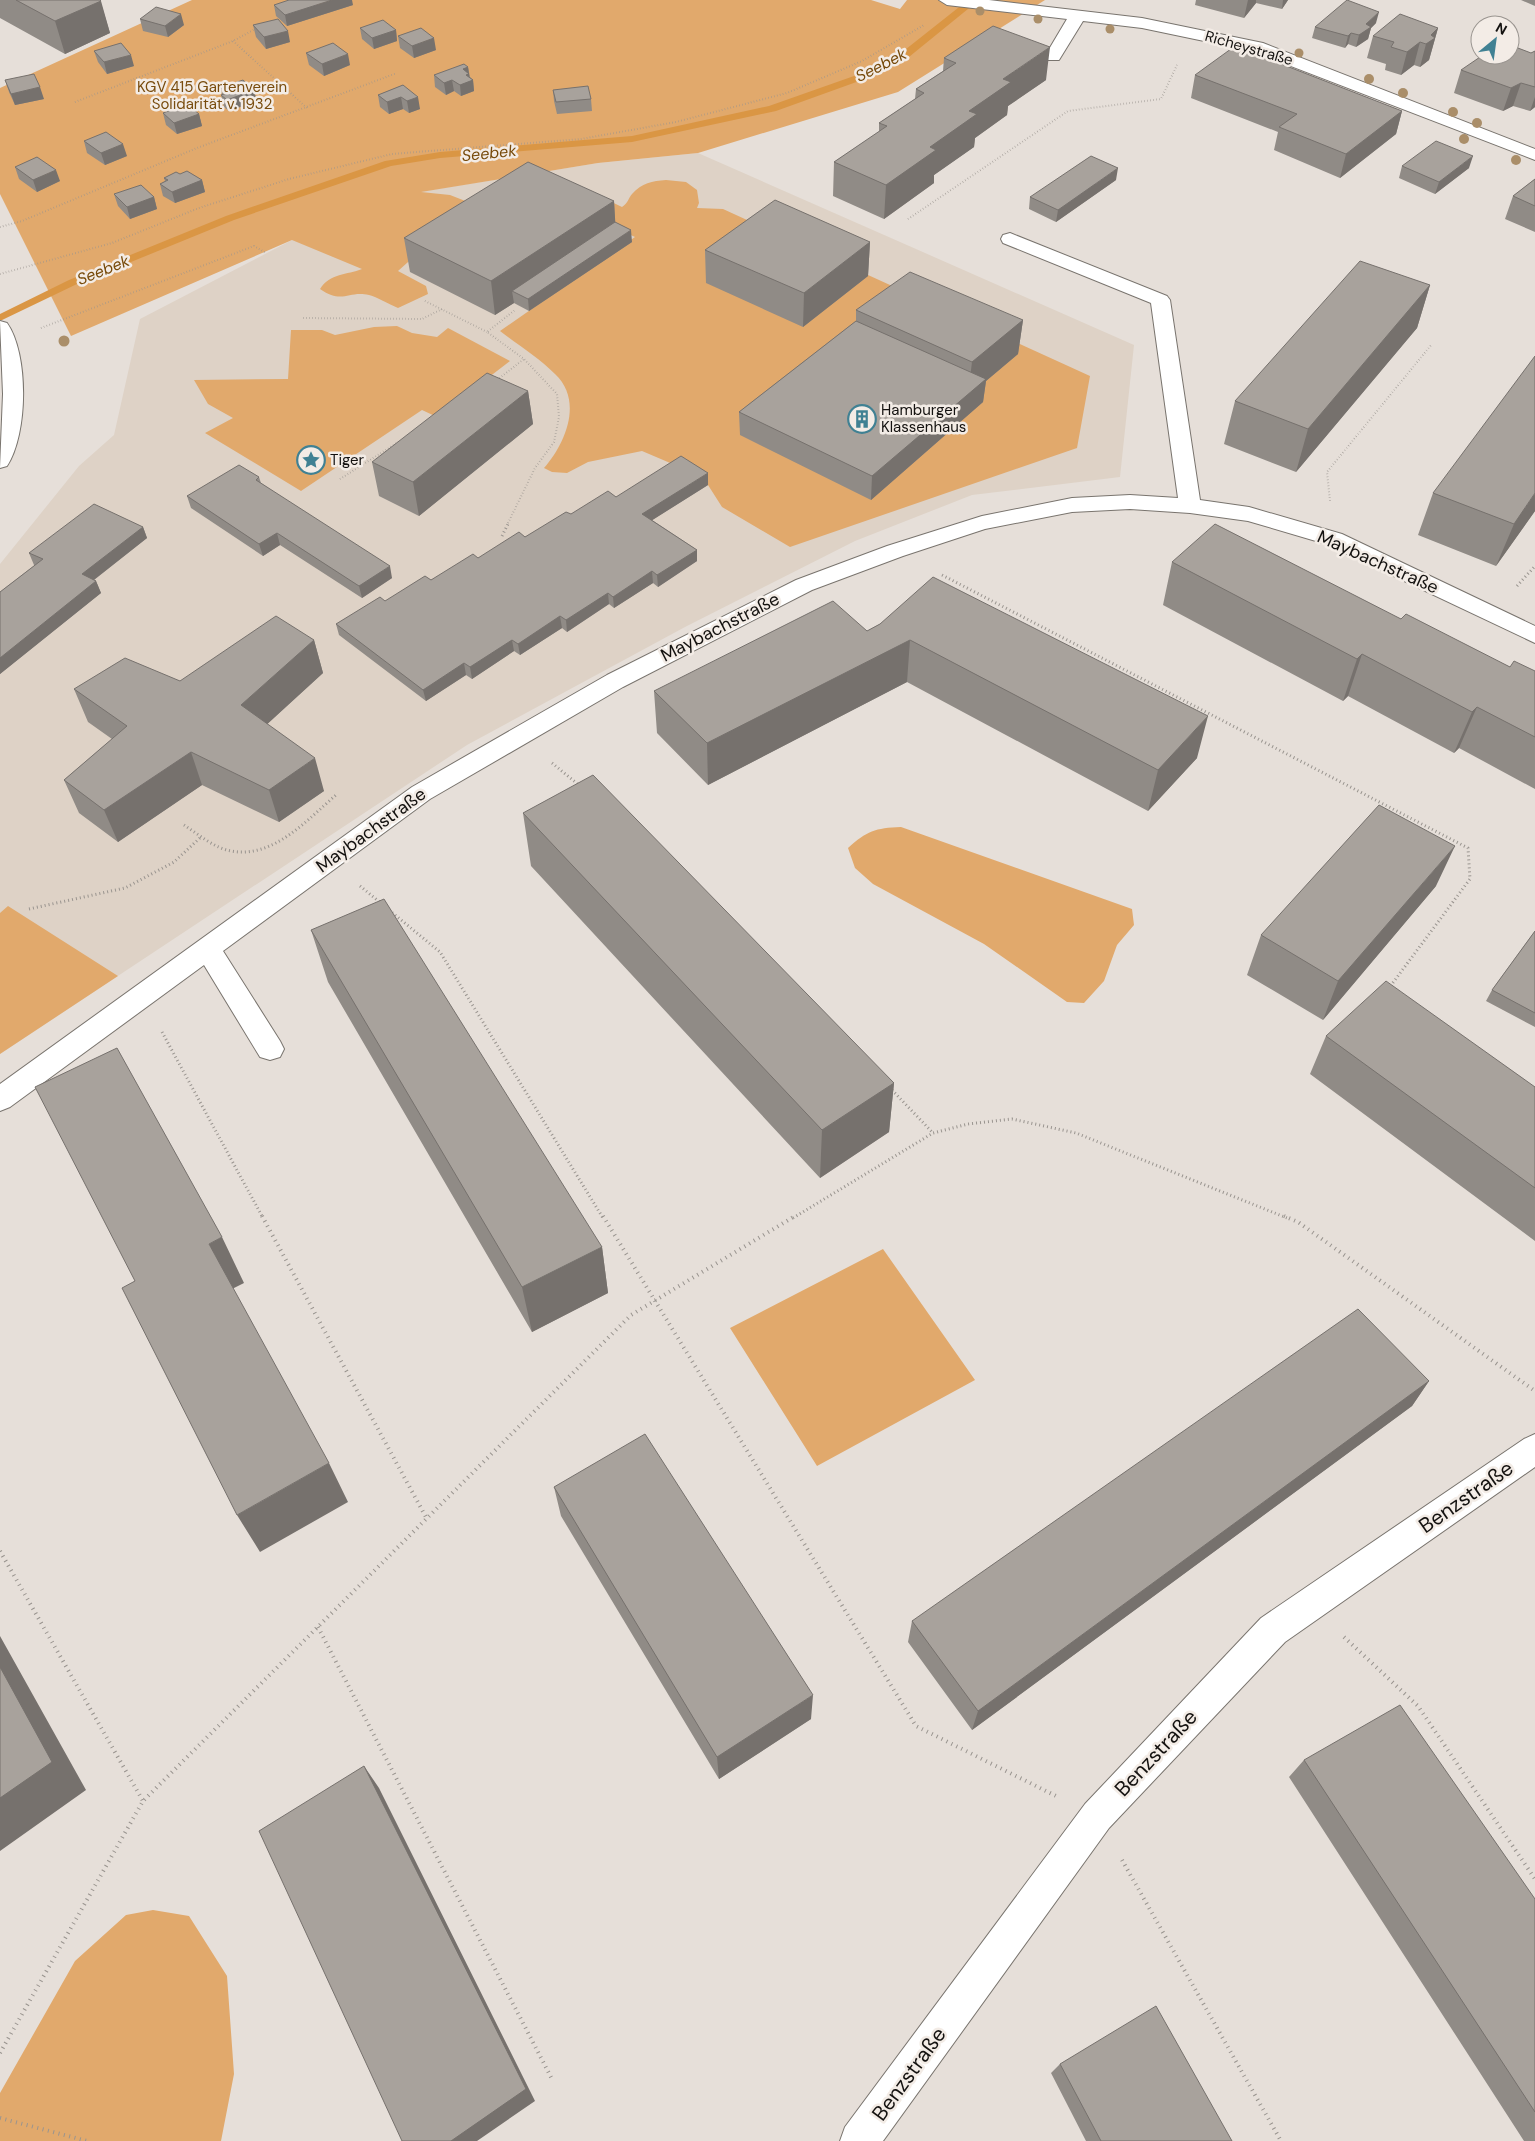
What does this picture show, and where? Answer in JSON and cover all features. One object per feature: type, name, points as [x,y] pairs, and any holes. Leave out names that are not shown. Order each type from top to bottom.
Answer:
[{"type":"street","name":"Richeystraße","points":[[947,0],[1010,6],[1193,32],[1257,47],[1535,155]]},
{"type":"street","points":[[1053,56],[1078,15]]},
{"type":"street","points":[[1010,239],[1160,300],[1190,506]]},
{"type":"street","points":[[0,461],[12,418],[14,393],[12,370],[3,334]]},
{"type":"street","name":"Maybachstraße","points":[[0,1100],[421,793],[615,681],[804,585],[895,551],[999,519],[1072,505],[1130,502],[1190,506],[1249,514],[1334,539],[1535,635]]},
{"type":"street","points":[[208,949],[270,1050]]},
{"type":"street","name":"Benzstraße","points":[[859,2141],[1097,1816],[1273,1630],[1535,1449]]},
{"type":"path","points":[[0,274],[112,243],[199,208],[289,179],[392,154],[581,138],[676,122],[787,93],[862,61],[925,25],[929,19]]},
{"type":"path","points":[[74,102],[233,41],[265,24]]},
{"type":"path","points":[[908,219],[1068,111],[1160,99],[1193,32]]},
{"type":"path","points":[[233,41],[308,108]]},
{"type":"path","points":[[0,227],[22,221],[197,148],[308,108],[397,73]]},
{"type":"path","points":[[3,334],[254,246],[266,254]]},
{"type":"path","points":[[425,301],[486,332],[524,359],[557,394],[560,417],[554,442],[535,468],[502,536]]},
{"type":"path","points":[[302,318],[384,316],[422,319],[442,309]]},
{"type":"path","points":[[486,332],[515,310]]},
{"type":"path","points":[[1334,539],[1328,472],[1432,344]]},
{"type":"path","points":[[495,382],[524,359]]},
{"type":"path","points":[[340,479],[402,439]]},
{"type":"path","points":[[895,551],[1468,848],[1470,880],[1388,989]]},
{"type":"path","points":[[518,737],[586,790]]},
{"type":"path","points":[[184,825],[232,852],[252,851],[273,845],[293,832],[336,795]]},
{"type":"path","points":[[29,909],[125,888],[174,862],[202,836]]},
{"type":"path","points":[[328,860],[440,952],[916,1726],[1097,1816],[1281,2141]]},
{"type":"path","points":[[142,996],[427,1519]]},
{"type":"path","points":[[885,1083],[933,1133]]},
{"type":"path","points":[[0,2053],[143,1802],[631,1316],[933,1133],[968,1124],[1012,1119],[1076,1133],[1298,1222],[1535,1391]]},
{"type":"path","points":[[0,1552],[143,1802]]},
{"type":"path","points":[[1309,1605],[1418,1706],[1535,1879]]},
{"type":"path","points":[[318,1627],[553,2080]]},
{"type":"path","points":[[0,2118],[87,2141]]},
{"type":"shaded area","points":[[698,153],[1134,345],[1120,477],[972,495],[855,541],[685,627],[467,745],[0,1054],[0,564],[79,466],[114,435],[140,319],[292,240],[418,192],[598,163]]},
{"type":"green space","name":"KGV 415 Gartenverein Solidarität v. 1932","points":[[192,0],[871,0],[900,9],[907,0],[1045,0],[898,92],[698,153],[598,163],[421,192],[450,195],[473,204],[398,271],[426,286],[428,294],[398,308],[369,295],[356,294],[340,297],[328,294],[320,289],[334,277],[362,269],[292,240],[71,336],[0,194],[0,88]]},
{"type":"green space","points":[[666,180],[686,182],[697,190],[699,203],[697,208],[723,209],[1090,376],[1077,448],[790,547],[722,507],[708,485],[682,468],[642,451],[588,462],[567,473],[552,472],[544,468],[559,447],[564,435],[570,409],[568,397],[564,385],[549,368],[500,331],[635,237],[565,204],[595,194],[622,207],[632,194],[643,185]]},
{"type":"green space","points":[[397,326],[412,333],[437,337],[448,328],[510,361],[437,417],[422,410],[301,491],[205,433],[233,418],[208,404],[194,380],[288,379],[291,330],[322,330],[335,335],[374,327]]},
{"type":"green space","points":[[901,827],[1132,909],[1134,925],[1117,945],[1104,981],[1084,1003],[1067,1002],[984,944],[873,884],[855,868],[848,848],[866,834],[884,828]]},
{"type":"green space","points":[[8,906],[118,976],[0,1054],[0,913]]},
{"type":"green space","points":[[883,1249],[975,1380],[817,1466],[730,1328]]},
{"type":"green space","points":[[153,1910],[189,1916],[227,1976],[234,2074],[221,2141],[0,2141],[0,2093],[75,1961],[126,1915]]},
{"type":"building","points":[[16,0],[100,0],[101,1],[55,21]]},
{"type":"building","points":[[289,0],[332,0],[285,15],[274,5]]},
{"type":"building","points":[[1347,0],[1379,12],[1366,24],[1371,27],[1359,35],[1351,33],[1348,36],[1315,27]]},
{"type":"building","points":[[156,7],[181,14],[165,26],[140,19]]},
{"type":"building","points":[[1400,14],[1438,28],[1431,35],[1435,38],[1426,44],[1420,42],[1407,52],[1391,47],[1394,42],[1373,36]]},
{"type":"building","points":[[278,19],[288,31],[264,37],[253,25]]},
{"type":"building","points":[[383,20],[396,30],[372,38],[360,28]]},
{"type":"building","points":[[993,26],[1050,47],[1003,79],[1011,82],[969,111],[977,114],[930,147],[936,150],[886,185],[834,162],[887,126],[879,123],[924,93],[916,89],[956,63],[944,58]]},
{"type":"building","points":[[421,28],[434,38],[412,46],[398,36]]},
{"type":"building","points":[[121,43],[131,55],[104,62],[94,51]]},
{"type":"building","points":[[333,43],[348,54],[322,64],[306,53]]},
{"type":"building","points":[[1235,46],[1402,111],[1346,154],[1279,127],[1297,114],[1195,75]]},
{"type":"building","points":[[1520,49],[1531,53],[1535,51],[1535,87],[1521,83],[1511,88],[1461,70],[1470,64],[1520,65]]},
{"type":"building","points":[[464,64],[468,67],[463,69],[469,74],[466,75],[473,80],[460,85],[452,80],[444,83],[434,75]]},
{"type":"building","points":[[34,74],[40,87],[11,94],[5,80]]},
{"type":"building","points":[[243,80],[254,90],[227,100],[221,95],[227,93],[221,88]]},
{"type":"building","points":[[403,85],[418,97],[407,101],[401,97],[387,102],[378,95]]},
{"type":"building","points":[[588,86],[591,99],[556,102],[553,90]]},
{"type":"building","points":[[187,104],[199,114],[174,123],[163,113]]},
{"type":"building","points":[[106,132],[123,144],[101,153],[84,141]]},
{"type":"building","points":[[1436,141],[1473,156],[1439,182],[1402,166]]},
{"type":"building","points":[[1091,156],[1118,168],[1058,210],[1030,197]]},
{"type":"building","points":[[37,157],[56,170],[33,180],[15,167]]},
{"type":"building","points":[[528,162],[614,201],[491,281],[404,238]]},
{"type":"building","points":[[187,171],[202,180],[172,192],[160,184],[168,180],[164,178],[176,172],[180,174]]},
{"type":"building","points":[[1535,179],[1535,206],[1513,196]]},
{"type":"building","points":[[141,185],[154,197],[127,207],[114,194]]},
{"type":"building","points":[[775,200],[870,242],[804,293],[705,250]]},
{"type":"building","points":[[615,222],[631,230],[528,299],[512,291]]},
{"type":"building","points":[[1360,261],[1430,285],[1308,429],[1235,401]]},
{"type":"building","points":[[910,272],[1023,320],[972,362],[856,310]]},
{"type":"building","name":"Hamburger Klassenhaus","points":[[856,321],[986,379],[872,476],[739,412]]},
{"type":"building","points":[[1535,356],[1535,493],[1514,524],[1433,493]]},
{"type":"building","points":[[487,373],[528,391],[413,482],[372,462]]},
{"type":"building","points":[[681,456],[708,473],[642,514],[697,550],[657,575],[652,571],[613,597],[608,593],[566,620],[560,616],[518,644],[512,640],[470,667],[464,663],[423,690],[336,624],[380,597],[385,601],[425,576],[431,580],[473,554],[478,558],[519,532],[525,537],[566,512],[571,514],[608,491],[616,497]]},
{"type":"building","points":[[239,465],[259,477],[256,480],[390,566],[359,586],[277,533],[259,544],[187,496]]},
{"type":"building","points":[[94,504],[143,527],[82,574],[96,581],[0,658],[0,592],[43,559],[29,553]]},
{"type":"building","points":[[1215,524],[1401,619],[1406,614],[1510,667],[1514,661],[1535,671],[1535,737],[1477,707],[1472,712],[1362,654],[1357,659],[1172,562]]},
{"type":"building","points":[[933,577],[1208,716],[1158,770],[910,640],[707,743],[654,691],[833,601],[867,631],[880,624]]},
{"type":"building","points":[[276,616],[314,640],[241,705],[315,758],[269,790],[191,752],[104,810],[64,780],[127,726],[74,689],[125,658],[180,681]]},
{"type":"building","points":[[593,775],[894,1083],[822,1130],[523,813]]},
{"type":"building","points":[[1379,805],[1455,846],[1338,981],[1261,935]]},
{"type":"building","points":[[384,899],[602,1247],[522,1287],[311,930]]},
{"type":"building","points":[[1535,931],[1535,1013],[1492,990]]},
{"type":"building","points":[[1386,981],[1535,1087],[1535,1188],[1326,1036]]},
{"type":"building","points":[[117,1048],[222,1237],[209,1244],[329,1463],[237,1515],[122,1288],[135,1281],[35,1087]]},
{"type":"building","points":[[1358,1309],[1429,1381],[978,1711],[912,1621]]},
{"type":"building","points":[[645,1434],[813,1695],[717,1757],[554,1487]]},
{"type":"building","points":[[0,1667],[52,1762],[0,1798]]},
{"type":"building","points":[[1400,1705],[1535,1899],[1535,2112],[1304,1760]]},
{"type":"building","points":[[364,1766],[526,2089],[451,2141],[402,2141],[259,1831]]},
{"type":"building","points":[[1156,2006],[1232,2141],[1101,2141],[1060,2064]]},
{"type":"waterway","name":"Seebek","points":[[0,318],[73,282],[230,218],[389,163],[440,155],[632,139],[772,109],[858,78],[900,59],[974,0]]},
{"type":"place","name":"Hamburger Klassenhaus","points":[[862,419]]},
{"type":"place","name":"Tiger","points":[[311,460]]}]
